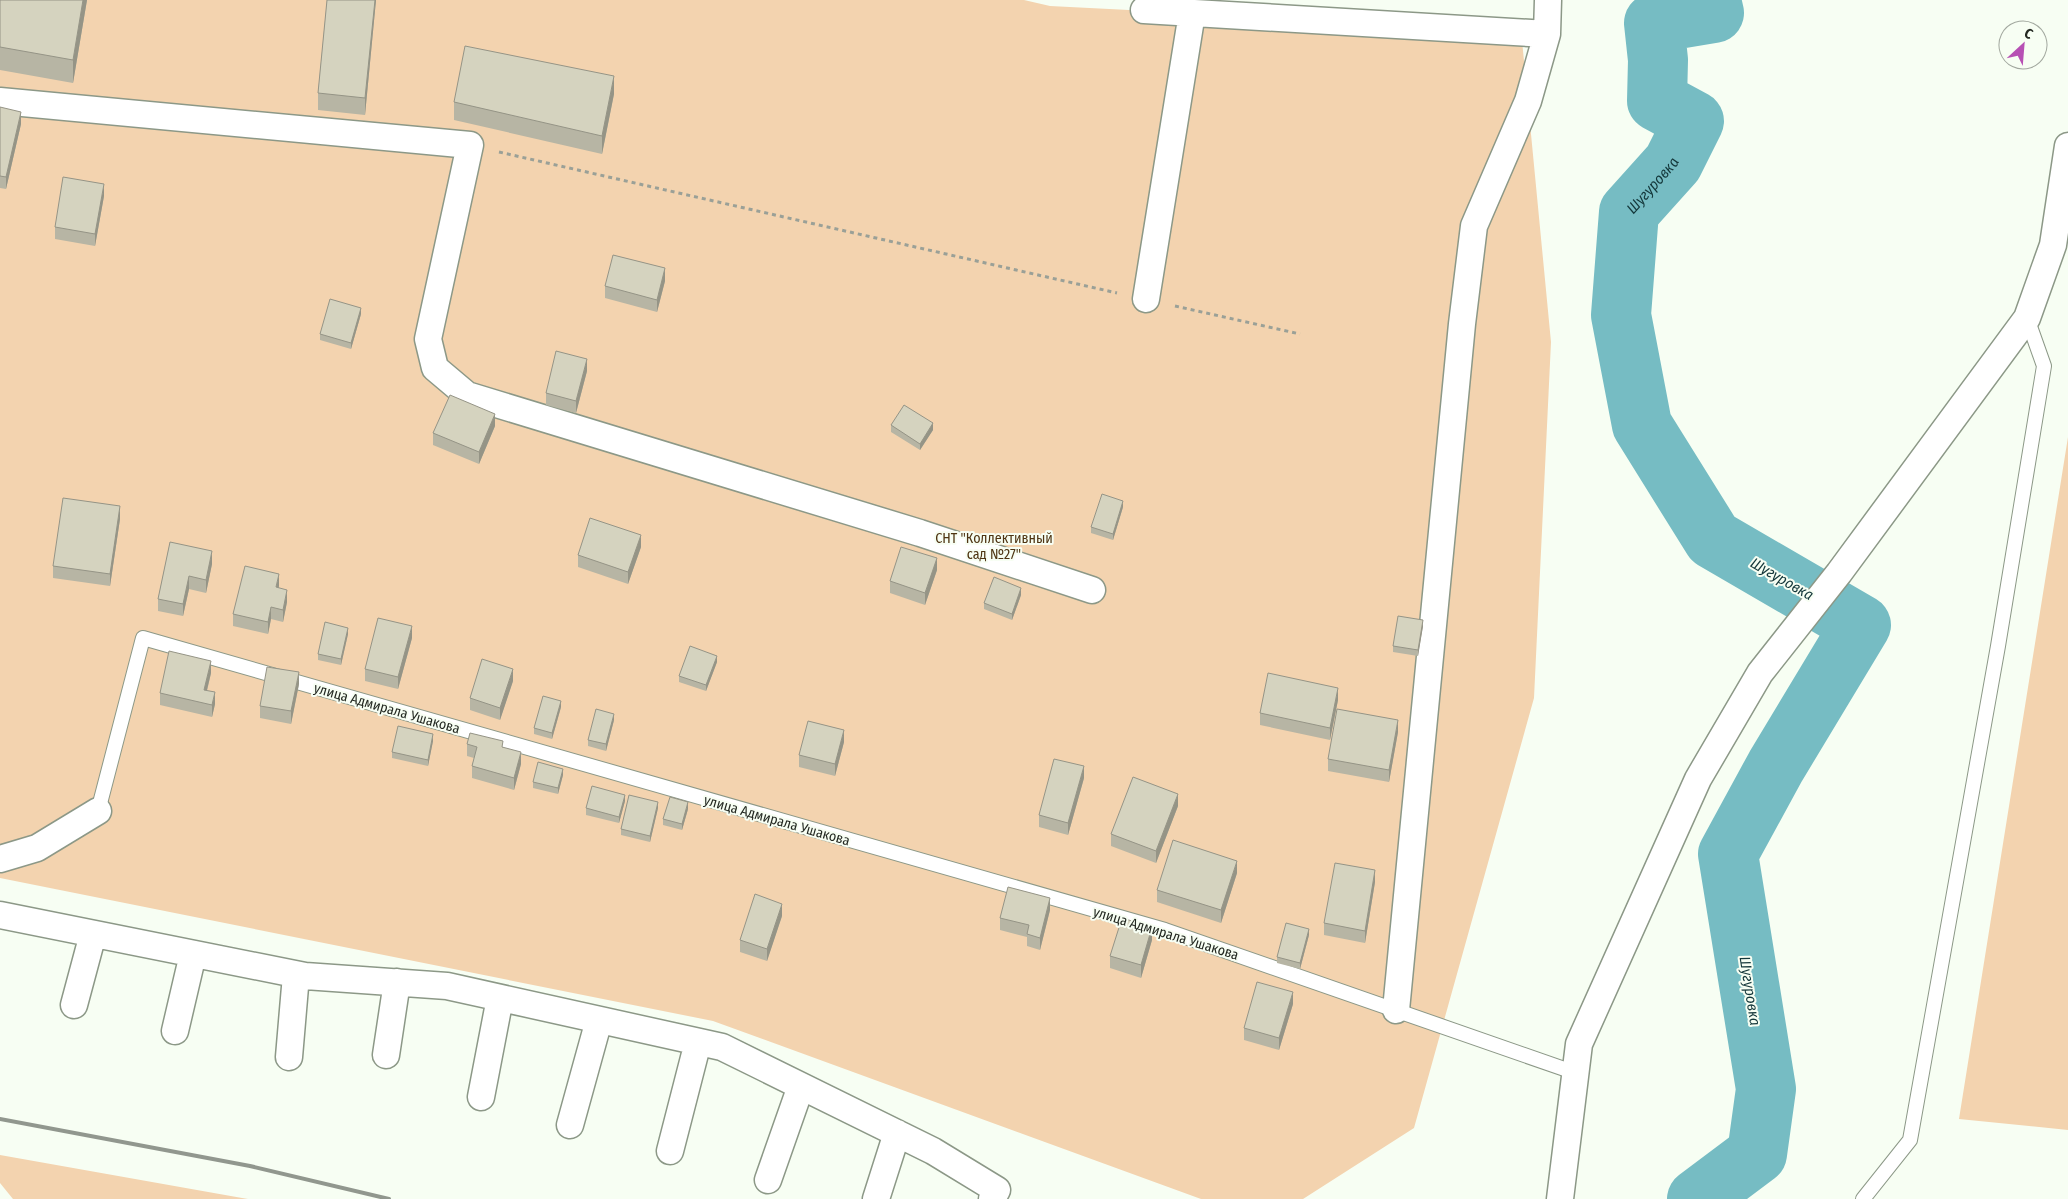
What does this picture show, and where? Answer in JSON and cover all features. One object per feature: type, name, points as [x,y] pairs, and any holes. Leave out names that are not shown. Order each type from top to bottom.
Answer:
[{"type":"street","points":[[1396,1010],[1460,344],[1474,226],[1528,101],[1547,34],[1548,0]]},
{"type":"street","points":[[1144,10],[1547,34]]},
{"type":"street","points":[[1146,299],[1192,13]]},
{"type":"street","points":[[0,101],[470,145],[428,339],[435,368],[467,394],[911,530],[1092,590]]},
{"type":"street","points":[[1560,1199],[1579,1044],[1698,779],[1760,673],[1838,573],[2027,318],[2053,244],[2068,146]]},
{"type":"street","points":[[0,859],[37,848],[98,811]]},
{"type":"street","points":[[0,915],[296,974],[447,986],[722,1047],[933,1150],[996,1190],[992,1199]]},
{"type":"street","points":[[74,1005],[93,934]]},
{"type":"street","points":[[175,1031],[193,954]]},
{"type":"street","points":[[289,1056],[296,974]]},
{"type":"street","points":[[386,1055],[397,982]]},
{"type":"street","points":[[481,1097],[500,998]]},
{"type":"street","points":[[570,1125],[599,1020]]},
{"type":"street","points":[[670,1151],[698,1042]]},
{"type":"street","points":[[768,1180],[801,1086]]},
{"type":"street","points":[[876,1199],[897,1133]]},
{"type":"lane","points":[[1863,1199],[1910,1140],[1996,656],[2044,366],[2027,318]]},
{"type":"lane","name":"улица Адмирала Ушакова","points":[[98,811],[143,638],[1165,930],[1576,1073]]},
{"type":"path","points":[[470,145],[1300,334]]},
{"type":"green space","name":"СНТ \"Коллективный сад №27\"","points":[[0,0],[1024,0],[1050,6],[1521,30],[1551,342],[1534,698],[1414,1128],[1303,1199],[1201,1199],[713,1021],[0,878]]},
{"type":"green space","points":[[2068,437],[2068,1130],[1959,1119]]},
{"type":"green space","points":[[0,1155],[248,1199],[13,1199],[0,1183]]},
{"type":"building","points":[[0,0],[83,0],[73,60],[0,47]]},
{"type":"building","points":[[327,0],[375,0],[365,98],[318,93]]},
{"type":"building","points":[[465,46],[614,76],[602,136],[454,102]]},
{"type":"building","points":[[0,107],[21,112],[6,177],[0,176]]},
{"type":"building","points":[[63,177],[104,184],[95,234],[55,227]]},
{"type":"building","points":[[613,255],[665,268],[657,300],[605,286]]},
{"type":"building","points":[[330,299],[361,308],[351,343],[320,334]]},
{"type":"building","points":[[556,351],[587,359],[576,401],[546,393]]},
{"type":"building","points":[[450,395],[495,414],[479,452],[433,433]]},
{"type":"building","points":[[904,405],[933,423],[920,444],[891,425]]},
{"type":"building","points":[[1102,494],[1123,501],[1113,534],[1091,527]]},
{"type":"building","points":[[63,498],[120,506],[110,574],[53,566]]},
{"type":"building","points":[[590,518],[641,535],[628,572],[578,555]]},
{"type":"building","points":[[170,542],[212,551],[206,580],[189,576],[183,604],[158,599]]},
{"type":"building","points":[[901,547],[937,558],[925,593],[890,581]]},
{"type":"building","points":[[245,566],[279,574],[276,587],[287,590],[283,610],[271,607],[268,622],[233,614]]},
{"type":"building","points":[[994,577],[1021,588],[1012,614],[984,603]]},
{"type":"building","points":[[1398,616],[1423,620],[1418,650],[1393,646]]},
{"type":"building","points":[[378,618],[412,626],[398,677],[365,669]]},
{"type":"building","points":[[325,622],[348,628],[341,659],[318,654]]},
{"type":"building","points":[[690,646],[717,656],[706,685],[679,676]]},
{"type":"building","points":[[169,651],[211,661],[204,690],[215,692],[212,705],[160,693]]},
{"type":"building","points":[[482,659],[513,669],[500,708],[470,698]]},
{"type":"building","points":[[267,667],[299,672],[291,711],[260,706]]},
{"type":"building","points":[[1268,673],[1338,688],[1330,728],[1260,713]]},
{"type":"building","points":[[543,696],[561,701],[552,733],[534,728]]},
{"type":"building","points":[[596,709],[614,714],[606,744],[588,740]]},
{"type":"building","points":[[1337,709],[1398,720],[1389,770],[1328,759]]},
{"type":"building","points":[[808,721],[844,730],[835,764],[799,755]]},
{"type":"building","points":[[398,726],[433,734],[428,760],[392,752]]},
{"type":"building","points":[[470,733],[503,741],[502,747],[521,752],[514,778],[472,766],[477,747],[467,744]]},
{"type":"building","points":[[1054,759],[1084,766],[1068,823],[1039,815]]},
{"type":"building","points":[[538,762],[563,769],[558,788],[533,782]]},
{"type":"building","points":[[1133,777],[1178,794],[1156,851],[1111,834]]},
{"type":"building","points":[[592,786],[625,795],[619,817],[586,808]]},
{"type":"building","points":[[629,795],[658,802],[650,836],[621,829]]},
{"type":"building","points":[[670,797],[688,802],[682,824],[663,819]]},
{"type":"building","points":[[1173,840],[1237,861],[1221,910],[1157,890]]},
{"type":"building","points":[[1335,863],[1375,870],[1365,931],[1324,923]]},
{"type":"building","points":[[1008,887],[1050,898],[1040,938],[1027,934],[1029,925],[1000,918]]},
{"type":"building","points":[[755,894],[782,904],[767,949],[740,940]]},
{"type":"building","points":[[1122,918],[1152,927],[1141,965],[1110,956]]},
{"type":"building","points":[[1286,923],[1309,929],[1300,963],[1277,957]]},
{"type":"building","points":[[1257,982],[1293,992],[1279,1038],[1244,1028]]},
{"type":"waterway","name":"Шугуровка","points":[[1697,1199],[1757,1154],[1766,1089],[1728,854],[1776,766],[1861,625],[1713,539],[1642,425],[1621,315],[1629,212],[1673,163],[1694,121],[1657,101],[1658,60],[1654,23],[1714,13],[1711,0]]},
{"type":"railway","points":[[0,1119],[250,1166],[389,1199]]}]
